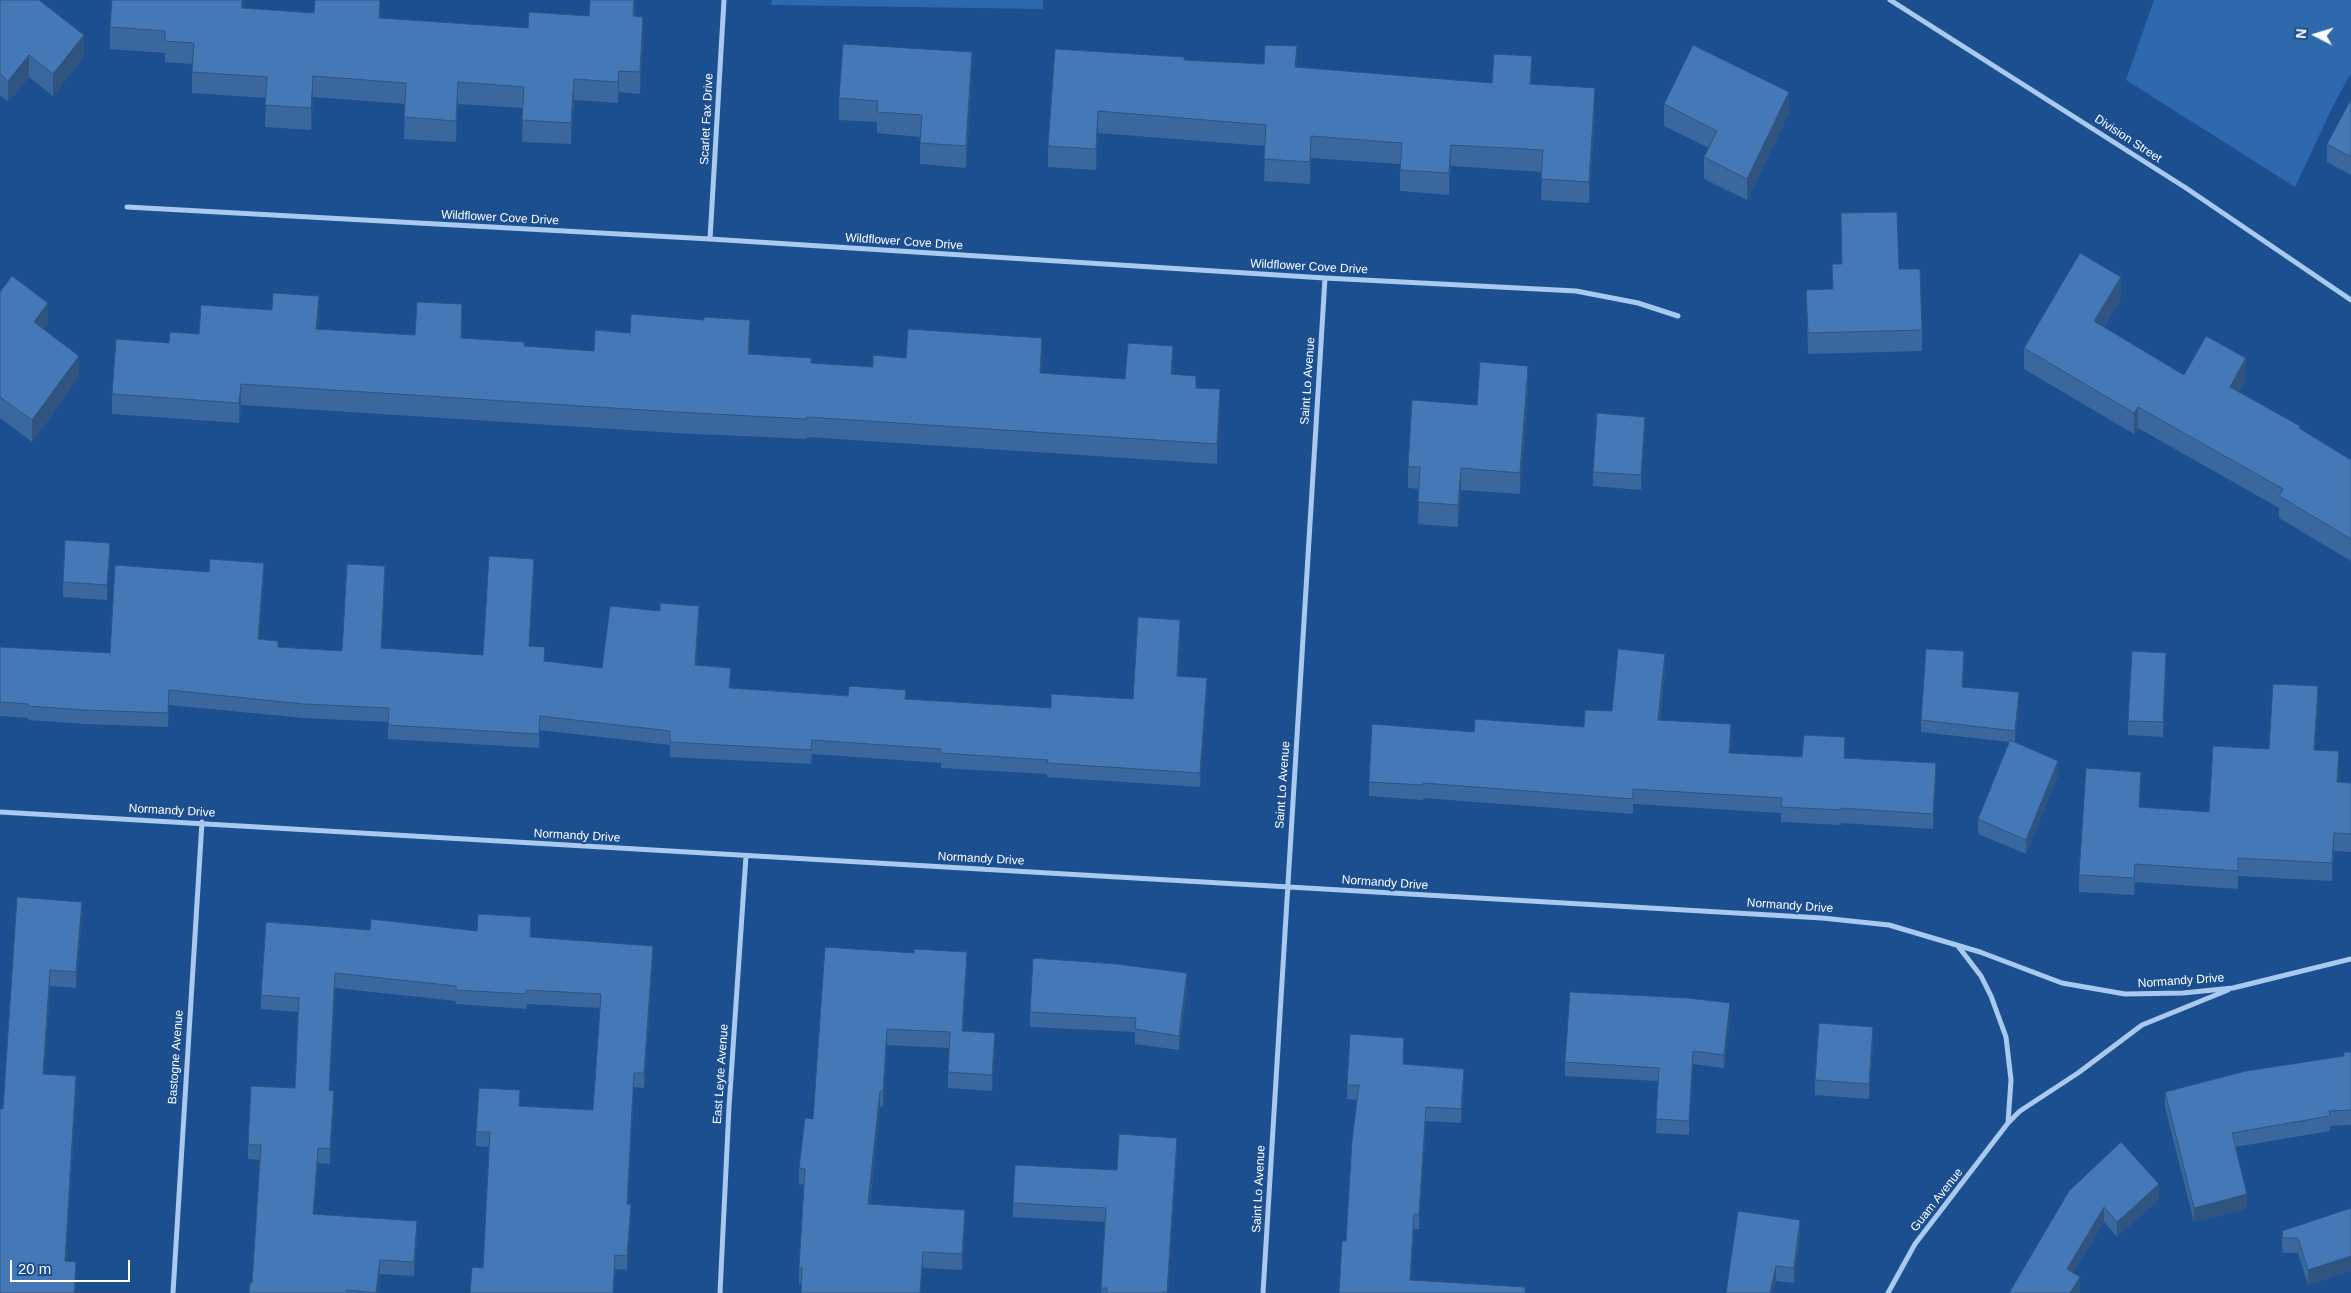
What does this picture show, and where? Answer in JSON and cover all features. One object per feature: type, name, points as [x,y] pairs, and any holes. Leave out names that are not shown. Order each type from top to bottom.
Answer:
[{"type":"street","name":"Scarlet Fax Drive","points":[[710,240],[724,0]]},
{"type":"street","name":"Division Street","points":[[1890,0],[2186,188],[2351,300]]},
{"type":"street","name":"Wildflower Cove Drive","points":[[127,208],[1576,291],[1638,303],[1678,316]]},
{"type":"street","name":"Saint Lo Avenue","points":[[1263,1293],[1286,886],[1325,278]]},
{"type":"street","name":"Normandy Drive","points":[[0,812],[202,822],[746,856],[1822,918],[1889,925],[1958,945],[2062,983],[2125,994],[2182,993],[2233,988],[2351,959]]},
{"type":"street","name":"Bastogne Avenue","points":[[173,1293],[182,1113],[202,822]]},
{"type":"street","name":"East Leyte Avenue","points":[[720,1293],[729,1107],[746,856]]},
{"type":"street","points":[[1958,945],[1981,976],[1991,996],[2006,1037],[2011,1080],[2008,1123]]},
{"type":"street","name":"Normandy Drive","points":[[2008,1123],[2020,1111],[2078,1074],[2142,1025],[2233,988]]},
{"type":"street","name":"Guam Avenue","points":[[1888,1293],[1915,1244],[2008,1123]]},
{"type":"shaded area","points":[[772,0],[1043,0],[1043,9],[771,5]]},
{"type":"shaded area","points":[[2154,0],[2351,0],[2351,73],[2333,106],[2295,187],[2126,80]]},
{"type":"building","points":[[0,0],[39,0],[84,35],[53,74],[29,55],[8,81],[0,74]]},
{"type":"building","points":[[112,0],[242,0],[242,8],[314,13],[315,0],[380,0],[379,18],[528,28],[529,12],[589,16],[590,0],[634,0],[633,16],[643,17],[640,72],[619,71],[618,82],[574,79],[571,123],[522,120],[524,87],[458,82],[456,121],[404,117],[406,83],[313,76],[311,108],[265,105],[267,77],[192,72],[194,43],[165,41],[165,31],[110,27]]},
{"type":"building","points":[[843,44],[972,52],[966,146],[920,143],[922,115],[877,112],[878,101],[839,98]]},
{"type":"building","points":[[1265,45],[1297,46],[1295,67],[1492,83],[1494,54],[1532,56],[1530,84],[1595,88],[1589,182],[1541,179],[1543,150],[1451,145],[1449,173],[1400,170],[1402,143],[1311,136],[1310,162],[1264,159],[1266,125],[1098,111],[1096,149],[1048,146],[1055,49],[1184,57],[1184,60],[1264,64]]},
{"type":"building","points":[[1693,45],[1789,92],[1747,179],[1704,157],[1717,131],[1664,104]]},
{"type":"building","points":[[2351,101],[2351,157],[2327,144]]},
{"type":"building","points":[[1897,212],[1899,269],[1920,269],[1922,330],[1808,333],[1806,290],[1833,289],[1832,264],[1842,264],[1841,213]]},
{"type":"building","points":[[2080,253],[2121,277],[2094,321],[2184,375],[2206,336],[2246,358],[2230,387],[2300,426],[2299,428],[2351,460],[2351,539],[2279,496],[2283,489],[2138,407],[2134,413],[2024,348]]},
{"type":"building","points":[[12,276],[48,303],[34,322],[79,356],[32,420],[0,397],[0,292]]},
{"type":"building","points":[[273,293],[319,296],[316,329],[415,335],[417,302],[462,304],[461,338],[524,342],[524,346],[594,351],[595,330],[630,333],[631,314],[704,320],[704,317],[750,320],[748,354],[811,358],[811,363],[873,367],[873,355],[906,358],[908,329],[1042,338],[1040,373],[1125,379],[1128,343],[1173,346],[1171,374],[1196,376],[1196,388],[1220,389],[1217,444],[807,417],[807,419],[675,412],[241,384],[239,403],[112,394],[116,339],[169,343],[170,332],[199,334],[201,305],[272,310]]},
{"type":"building","points":[[1480,362],[1528,366],[1520,473],[1461,468],[1458,505],[1418,502],[1420,467],[1408,467],[1412,400],[1477,405]]},
{"type":"building","points":[[1597,413],[1645,417],[1641,475],[1593,472]]},
{"type":"building","points":[[65,540],[110,543],[107,585],[63,582]]},
{"type":"building","points":[[489,556],[534,559],[529,646],[545,647],[544,661],[602,668],[610,606],[660,611],[660,603],[699,606],[695,665],[731,668],[729,688],[848,696],[849,686],[906,690],[905,699],[1051,708],[1051,694],[1133,699],[1138,617],[1180,620],[1177,676],[1207,678],[1200,773],[1047,763],[1048,760],[941,753],[941,749],[812,740],[811,750],[670,742],[670,731],[540,716],[539,734],[388,725],[389,708],[303,704],[169,690],[168,713],[85,710],[0,702],[0,647],[110,653],[115,565],[209,572],[210,559],[264,563],[258,639],[278,641],[278,647],[342,651],[347,564],[385,566],[381,648],[483,655]]},
{"type":"building","points":[[1618,649],[1665,654],[1658,720],[1731,724],[1729,753],[1802,757],[1804,735],[1845,737],[1844,758],[1936,763],[1933,814],[1841,808],[1841,810],[1781,807],[1782,798],[1633,789],[1633,799],[1423,783],[1423,785],[1369,782],[1372,724],[1474,732],[1475,719],[1584,727],[1585,710],[1612,711]]},
{"type":"building","points":[[1926,649],[1964,651],[1962,687],[2019,692],[2015,731],[1921,720]]},
{"type":"building","points":[[2132,651],[2166,653],[2163,722],[2128,721]]},
{"type":"building","points":[[2273,684],[2318,686],[2314,750],[2339,751],[2337,782],[2351,783],[2351,834],[2334,833],[2332,863],[2238,858],[2238,871],[2135,864],[2134,878],[2079,875],[2086,768],[2141,772],[2139,807],[2209,812],[2213,746],[2269,749]]},
{"type":"building","points":[[2010,740],[2058,761],[2026,840],[1978,819]]},
{"type":"building","points":[[17,897],[82,902],[76,972],[50,970],[43,1074],[76,1076],[65,1261],[76,1262],[74,1293],[0,1293],[0,1109],[3,1109]]},
{"type":"building","points":[[478,914],[531,917],[530,937],[653,946],[644,1073],[634,1073],[627,1204],[631,1204],[627,1256],[615,1255],[613,1293],[470,1293],[472,1267],[483,1268],[490,1132],[476,1132],[479,1088],[520,1090],[519,1106],[593,1110],[601,994],[527,990],[526,994],[456,990],[456,986],[335,973],[329,1090],[334,1091],[330,1149],[318,1148],[313,1214],[417,1221],[414,1262],[380,1260],[376,1293],[347,1290],[347,1293],[249,1293],[250,1282],[252,1283],[261,1145],[248,1145],[251,1086],[295,1088],[299,998],[261,995],[266,922],[370,930],[371,919],[477,931]]},
{"type":"building","points":[[825,947],[914,953],[914,949],[967,952],[962,1031],[995,1033],[992,1075],[948,1072],[950,1032],[887,1029],[883,1091],[880,1091],[868,1204],[965,1210],[962,1254],[923,1252],[920,1293],[801,1293],[802,1268],[799,1268],[805,1169],[799,1168],[805,1118],[813,1119]]},
{"type":"building","points":[[1033,958],[1117,964],[1187,973],[1179,1036],[1135,1029],[1136,1018],[1030,1012]]},
{"type":"building","points":[[1570,992],[1688,998],[1730,1003],[1724,1055],[1693,1051],[1689,1121],[1656,1119],[1659,1068],[1565,1062]]},
{"type":"building","points":[[1819,1023],[1873,1027],[1869,1084],[1815,1080]]},
{"type":"building","points":[[1350,1034],[1404,1038],[1403,1064],[1464,1069],[1461,1109],[1426,1107],[1419,1215],[1414,1214],[1410,1280],[1525,1287],[1525,1293],[1339,1293],[1342,1241],[1346,1241],[1352,1140],[1359,1085],[1347,1085]]},
{"type":"building","points":[[2344,1052],[2351,1052],[2351,1110],[2329,1111],[2330,1116],[2232,1133],[2247,1194],[2194,1208],[2165,1092],[2246,1071],[2344,1056]]},
{"type":"building","points":[[1119,1134],[1177,1138],[1167,1292],[1107,1293],[1107,1288],[1101,1288],[1106,1208],[1013,1203],[1015,1165],[1117,1170]]},
{"type":"building","points":[[2121,1142],[2159,1184],[2117,1222],[2104,1207],[2067,1269],[2080,1277],[2070,1293],[2009,1293],[2069,1191]]},
{"type":"building","points":[[2351,1208],[2351,1256],[2308,1270],[2298,1238],[2283,1238],[2282,1231]]},
{"type":"building","points":[[1738,1211],[1800,1220],[1794,1268],[1776,1266],[1770,1293],[1726,1293]]}]
